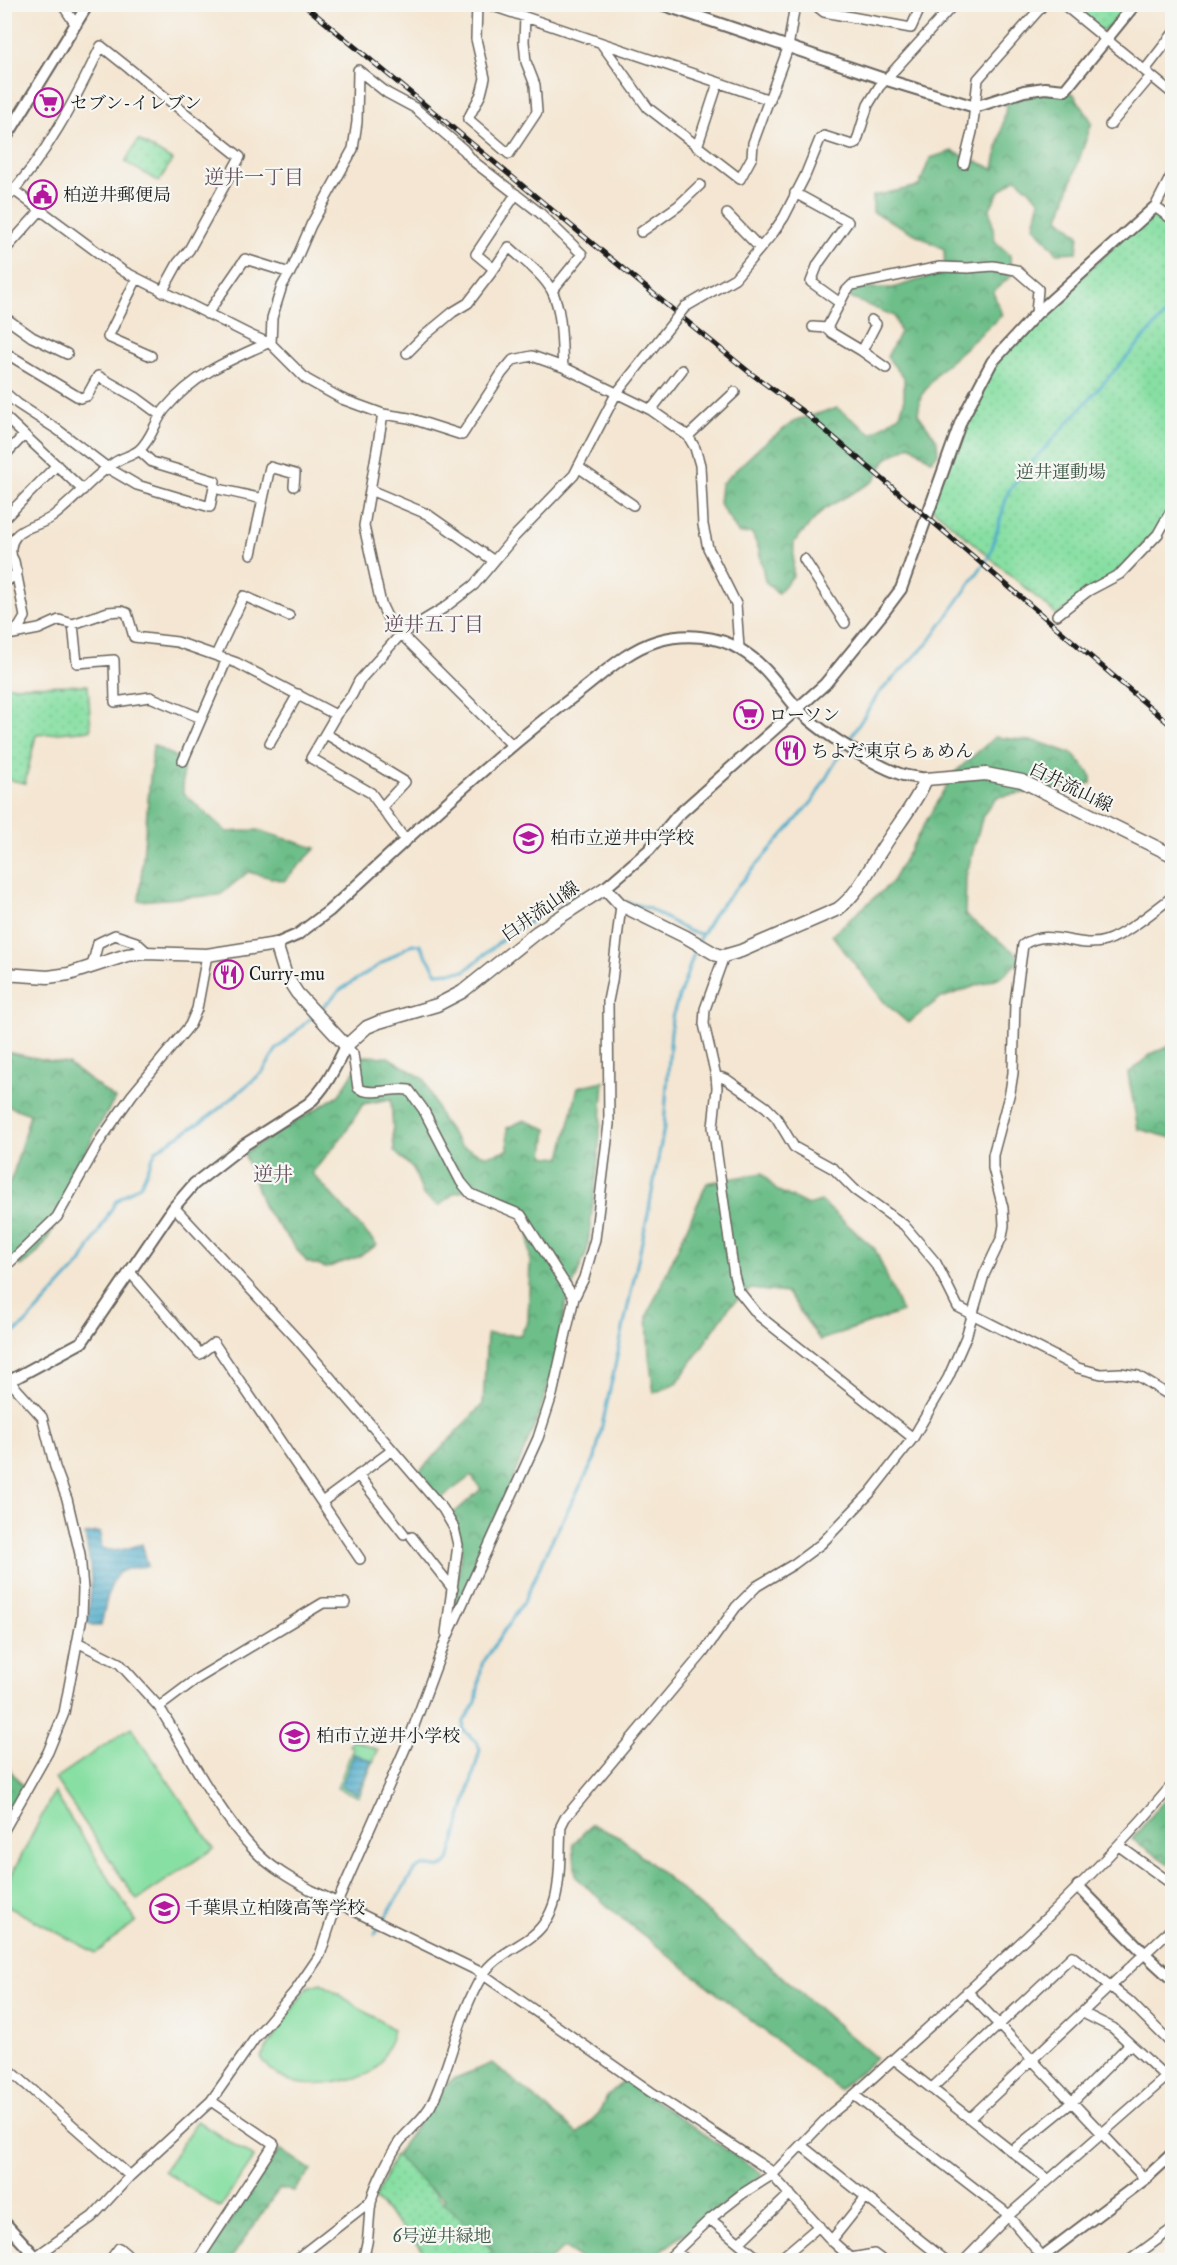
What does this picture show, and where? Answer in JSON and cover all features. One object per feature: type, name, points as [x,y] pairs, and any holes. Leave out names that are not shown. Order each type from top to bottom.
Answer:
[{"type":"main road","name":"白井流山線","points":[[926,779],[986,774],[1022,781],[1173,855]]},
{"type":"main road","points":[[724,956],[741,951],[838,909],[851,899],[883,847],[920,794],[926,779]]},
{"type":"main road","name":"白井流山線","points":[[346,1046],[367,1027],[437,1005],[462,992],[537,933],[605,888],[621,905],[717,955],[724,956]]},
{"type":"main road","points":[[4,974],[48,977],[69,974],[114,957],[148,953],[207,955],[276,944],[286,976],[297,993],[346,1046]]},
{"type":"street","points":[[62,4],[75,25]]},
{"type":"street","points":[[4,141],[88,4]]},
{"type":"street","points":[[477,4],[476,39],[485,78],[481,94],[468,119],[509,154],[537,112],[535,85],[526,62],[525,17]]},
{"type":"street","points":[[661,4],[886,81],[975,107],[1024,91],[1045,87],[1065,90],[1135,4]]},
{"type":"street","points":[[601,43],[648,108],[740,179],[752,157],[753,143],[788,48],[795,4]]},
{"type":"street","points":[[814,4],[824,12],[911,28],[922,4]]},
{"type":"street","points":[[406,841],[371,793],[311,758],[336,715],[352,695],[358,681],[401,634],[444,608],[474,585],[515,536],[574,475],[616,394],[674,321],[686,307],[735,278],[784,217],[805,176],[820,139],[824,136],[852,145],[856,144],[868,105],[886,81],[954,4]]},
{"type":"street","points":[[964,164],[978,79],[1044,4]]},
{"type":"street","points":[[1063,4],[1173,93]]},
{"type":"street","points":[[1075,14],[1083,4]]},
{"type":"street","points":[[493,6],[770,100]]},
{"type":"street","points":[[1110,125],[1173,35]]},
{"type":"street","points":[[4,201],[15,190],[61,122],[101,46],[240,157],[189,250],[178,263],[162,292]]},
{"type":"street","points":[[269,343],[272,318],[282,286],[353,149],[357,122],[358,70],[387,93],[415,108],[464,150],[473,161],[540,213],[582,254],[552,291]]},
{"type":"street","points":[[697,147],[718,83]]},
{"type":"street","points":[[605,888],[649,850],[677,816],[825,684],[902,589],[961,421],[992,362],[1036,314],[1155,207],[1158,197],[1173,174]]},
{"type":"street","points":[[4,183],[123,271],[269,343],[306,379],[322,390],[383,414],[409,418],[462,435],[513,360],[532,356],[563,367],[651,410],[688,436],[695,448],[700,465],[703,525],[708,548],[736,604],[739,648]]},
{"type":"street","points":[[641,232],[678,206],[700,185]]},
{"type":"street","points":[[795,193],[848,222],[818,264],[811,282],[840,303]]},
{"type":"street","points":[[494,269],[476,254],[516,194]]},
{"type":"street","points":[[1155,207],[1173,219]]},
{"type":"street","points":[[4,251],[40,211]]},
{"type":"street","points":[[727,214],[759,247]]},
{"type":"street","points":[[407,353],[453,312],[468,303],[509,247],[537,273],[552,291],[558,311],[563,367]]},
{"type":"street","points":[[207,314],[244,259],[290,273]]},
{"type":"street","points":[[827,328],[852,285],[940,267],[993,266],[1016,270],[1038,289],[1036,314]]},
{"type":"street","points":[[136,278],[108,337],[151,356]]},
{"type":"street","points":[[4,317],[32,337],[67,354]]},
{"type":"street","points":[[862,351],[876,324],[871,320]]},
{"type":"street","points":[[813,327],[827,328],[886,368]]},
{"type":"street","points":[[4,640],[13,634],[25,617],[17,572],[8,554],[15,537],[51,518],[108,468],[139,450],[160,415],[209,370],[269,343]]},
{"type":"street","points":[[4,352],[80,398],[87,396],[98,376],[137,398],[160,415]]},
{"type":"street","points":[[651,410],[682,370]]},
{"type":"street","points":[[4,392],[108,468],[137,485],[210,507],[215,481],[152,462],[139,450]]},
{"type":"street","points":[[688,436],[735,392]]},
{"type":"street","points":[[383,414],[364,526],[381,604],[390,623],[512,745]]},
{"type":"street","points":[[4,416],[83,490]]},
{"type":"street","points":[[4,456],[24,435]]},
{"type":"street","points":[[4,519],[57,465]]},
{"type":"street","points":[[251,554],[270,467],[295,474],[294,486]]},
{"type":"street","points":[[578,467],[633,505]]},
{"type":"street","points":[[214,488],[263,499]]},
{"type":"street","points":[[370,490],[427,514],[494,561]]},
{"type":"street","points":[[1057,615],[1088,591],[1120,574],[1158,534],[1173,510]]},
{"type":"street","points":[[804,559],[845,623]]},
{"type":"street","points":[[4,584],[17,572]]},
{"type":"street","points":[[216,655],[244,596],[289,615]]},
{"type":"street","points":[[13,634],[39,629],[58,620],[73,624],[121,610],[127,613],[134,637],[177,642],[227,659],[336,715]]},
{"type":"street","points":[[73,624],[77,663],[114,660],[115,702],[150,697],[201,718]]},
{"type":"street","points":[[276,944],[297,935],[312,925],[512,745],[629,654],[657,641],[685,636],[721,641],[739,648],[766,668],[798,709],[829,734],[878,764],[901,774],[926,779]]},
{"type":"street","points":[[183,761],[227,659]]},
{"type":"street","points":[[270,743],[298,694]]},
{"type":"street","points":[[326,734],[405,782],[381,808]]},
{"type":"street","points":[[362,2260],[368,2243],[372,2200],[400,2141],[426,2113],[434,2100],[462,2019],[483,1974],[499,1958],[531,1936],[547,1920],[558,1890],[561,1826],[572,1808],[703,1653],[736,1607],[757,1587],[794,1564],[837,1528],[870,1493],[913,1438],[948,1378],[966,1336],[984,1275],[1002,1237],[1003,1208],[993,1168],[993,1155],[1013,1073],[1015,1003],[1023,945],[1032,939],[1048,937],[1083,943],[1105,941],[1173,897]]},
{"type":"street","points":[[4,2223],[36,2259],[92,2217],[130,2176],[211,2101],[256,2037],[308,1974],[320,1955],[337,1903],[408,1742],[446,1642],[538,1438],[552,1395],[574,1298],[584,1278],[595,1239],[607,1136],[608,1001],[621,905]]},
{"type":"street","points":[[92,966],[98,943],[115,935],[136,942],[148,953]]},
{"type":"street","points":[[4,1268],[57,1216],[101,1139],[132,1095],[190,1025],[197,1009],[207,955]]},
{"type":"street","points":[[724,956],[705,1009],[704,1024],[716,1076],[713,1127],[727,1232],[738,1290],[758,1315],[913,1438]]},
{"type":"street","points":[[4,1830],[48,1752],[64,1713],[82,1617],[83,1589],[80,1554],[67,1499],[55,1467],[42,1417],[6,1380],[82,1342],[91,1332],[129,1271],[174,1207],[194,1184],[213,1168],[317,1096],[332,1075],[346,1046],[353,1054],[358,1088],[365,1093],[397,1088],[409,1090],[423,1109],[461,1182],[471,1194],[521,1215],[574,1298]]},
{"type":"street","points":[[716,1076],[726,1079],[766,1107],[776,1117],[794,1147],[834,1168],[855,1190],[904,1225],[941,1271],[958,1307],[1078,1368],[1101,1374],[1121,1373],[1138,1376],[1173,1397]]},
{"type":"street","points":[[174,1207],[298,1340],[443,1509],[454,1528],[458,1545],[446,1642]]},
{"type":"street","points":[[129,1271],[200,1354],[214,1343],[360,1559]]},
{"type":"street","points":[[322,1502],[391,1451]]},
{"type":"street","points":[[358,1475],[453,1589]]},
{"type":"street","points":[[159,1707],[195,1680],[323,1603],[345,1603]]},
{"type":"street","points":[[77,1642],[119,1663],[159,1707],[228,1817],[255,1851],[287,1877],[483,1974],[773,2174],[831,2241],[850,2259],[874,2254],[882,2260]]},
{"type":"street","points":[[667,2260],[710,2218],[773,2174],[832,2113],[1019,1945],[1119,1846],[1173,1785]]},
{"type":"street","points":[[1119,1846],[1173,1884]]},
{"type":"street","points":[[1078,1886],[1173,1979]]},
{"type":"street","points":[[970,2118],[1173,1928]]},
{"type":"street","points":[[932,2088],[1072,1956],[1108,1987],[1129,2001],[1173,2044]]},
{"type":"street","points":[[967,1991],[1145,2179]]},
{"type":"street","points":[[965,2260],[1008,2215],[1170,2075],[1113,2028],[1083,2013]]},
{"type":"street","points":[[1012,2151],[1071,2103],[1130,2044]]},
{"type":"street","points":[[894,2059],[1048,2180]]},
{"type":"street","points":[[4,2065],[130,2176]]},
{"type":"street","points":[[854,2095],[1008,2215],[1042,2259],[1145,2179],[1173,2154]]},
{"type":"street","points":[[198,2260],[274,2144],[211,2101]]},
{"type":"street","points":[[802,2146],[945,2260]]},
{"type":"street","points":[[739,2243],[790,2194]]},
{"type":"street","points":[[831,2241],[866,2197]]},
{"type":"street","points":[[295,2260],[372,2200]]},
{"type":"street","points":[[710,2218],[760,2260]]},
{"type":"street","points":[[779,2260],[819,2226]]},
{"type":"street","points":[[1131,2260],[1173,2229]]},
{"type":"street","points":[[110,2260],[119,2248],[134,2260]]},
{"type":"street","points":[[676,2252],[687,2260]]},
{"type":"green space","points":[[1087,5],[1127,5],[1107,29],[1101,30],[1081,13]]},
{"type":"green space","points":[[1044,92],[1073,93],[1092,122],[1059,218],[1079,235],[1077,252],[1057,253],[1034,226],[1040,200],[1016,178],[999,192],[990,208],[995,241],[1010,255],[1011,276],[993,292],[1002,315],[938,372],[921,396],[918,414],[937,440],[938,454],[931,460],[910,445],[886,459],[874,481],[824,509],[794,542],[793,576],[778,593],[765,581],[759,550],[752,533],[739,534],[719,503],[721,484],[761,446],[796,420],[837,408],[872,434],[900,414],[904,402],[904,378],[887,357],[900,332],[894,316],[848,297],[856,288],[893,288],[945,272],[944,249],[873,212],[873,196],[919,186],[930,158],[952,151],[994,169],[1007,102]]},
{"type":"green space","points":[[138,140],[172,160],[159,182],[125,162]]},
{"type":"green space","name":"逆井運動場","points":[[1155,207],[1172,219],[1172,509],[1120,574],[1057,615],[931,507],[961,421],[992,362]]},
{"type":"green space","points":[[1172,668],[1172,750],[1164,683]]},
{"type":"green space","points":[[88,685],[91,730],[36,735],[25,783],[5,779],[5,686]]},
{"type":"green space","points":[[995,737],[1039,742],[1073,754],[1091,775],[1091,783],[997,797],[983,815],[966,876],[965,915],[1022,958],[1003,976],[939,999],[908,1023],[885,1003],[832,935],[891,883],[953,774]]},
{"type":"green space","points":[[153,745],[183,761],[183,793],[227,832],[257,830],[316,848],[284,881],[248,872],[220,895],[139,901]]},
{"type":"green space","points":[[1172,1045],[1172,1138],[1138,1129],[1128,1074],[1151,1054]]},
{"type":"green space","points":[[5,1052],[68,1064],[115,1099],[96,1130],[54,1227],[33,1257],[20,1266],[5,1251],[4,1196],[14,1171],[30,1114],[5,1105]]},
{"type":"green space","points":[[364,1056],[388,1057],[424,1079],[442,1120],[461,1146],[486,1156],[508,1150],[507,1128],[524,1120],[547,1129],[544,1156],[561,1158],[578,1087],[604,1081],[597,1172],[587,1251],[566,1302],[553,1373],[538,1417],[464,1596],[451,1620],[462,1546],[453,1514],[481,1489],[471,1476],[440,1499],[419,1472],[483,1404],[487,1334],[520,1335],[528,1322],[530,1260],[528,1209],[480,1188],[454,1193],[439,1206],[423,1195],[414,1170],[394,1151],[391,1099],[363,1104],[345,1133],[312,1173],[377,1245],[358,1257],[326,1268],[307,1262],[264,1208],[244,1153],[339,1095]]},
{"type":"green space","points":[[762,1173],[776,1190],[808,1205],[821,1201],[875,1249],[902,1312],[820,1340],[787,1293],[751,1289],[730,1306],[677,1383],[654,1393],[647,1316],[707,1183]]},
{"type":"green space","points":[[131,1727],[214,1848],[137,1900],[55,1779]]},
{"type":"green space","points":[[352,1739],[378,1750],[359,1797],[337,1788],[353,1748],[349,1746]]},
{"type":"green space","points":[[5,1764],[23,1786],[5,1826]]},
{"type":"green space","points":[[1172,1791],[1172,1866],[1132,1839]]},
{"type":"green space","points":[[54,1792],[136,1921],[96,1953],[5,1905],[5,1888]]},
{"type":"green space","points":[[592,1824],[622,1839],[876,2058],[839,2090],[614,1912],[576,1877],[573,1844]]},
{"type":"green space","points":[[321,1983],[393,2029],[384,2057],[370,2073],[335,2083],[299,2084],[278,2075],[261,2057],[307,1987]]},
{"type":"green space","points":[[493,2063],[578,2134],[599,2113],[607,2096],[625,2080],[763,2175],[649,2260],[583,2260],[564,2248],[549,2260],[435,2260],[417,2244],[445,2199],[399,2168],[376,2196],[403,2144],[441,2090],[453,2079]]},
{"type":"green space","points":[[197,2121],[254,2158],[220,2208],[164,2171]]},
{"type":"green space","points":[[280,2149],[311,2170],[294,2191],[279,2189],[230,2260],[203,2260]]},
{"type":"green space","name":"6号逆井緑地","points":[[395,2155],[493,2251],[486,2260],[432,2260],[375,2199]]},
{"type":"water","points":[[100,1533],[102,1548],[107,1550],[122,1550],[142,1544],[148,1566],[126,1569],[116,1576],[101,1626],[94,1626],[87,1622],[91,1578],[85,1535]]},
{"type":"water","points":[[354,1754],[372,1761],[358,1794],[341,1786]]},
{"type":"waterway","points":[[847,743],[879,693],[929,642],[990,555],[1008,492],[1172,307]]},
{"type":"waterway","points":[[698,941],[715,912],[812,802],[843,749]]},
{"type":"waterway","points":[[318,1012],[340,990],[412,944],[420,945],[437,973],[465,971],[503,939],[566,898],[591,892]]},
{"type":"waterway","points":[[626,902],[648,908],[688,931],[701,934]]},
{"type":"waterway","points":[[375,1934],[413,1872],[424,1866],[441,1867],[449,1861],[480,1750],[477,1742],[463,1730],[464,1721],[476,1702],[482,1664],[525,1600],[550,1544],[595,1458],[648,1214],[664,1127],[672,1017],[696,948]]},
{"type":"waterway","points":[[4,1336],[14,1333],[25,1324],[81,1263],[116,1201],[141,1184],[156,1150],[210,1116],[263,1072],[276,1050],[313,1016]]},
{"type":"railway","points":[[303,4],[749,372],[805,413],[1172,726]]},
{"type":"place","name":"セブン-イレブン","points":[[49,103]]},
{"type":"place","name":"柏逆井郵便局","points":[[42,195]]},
{"type":"place","name":"ローソン","points":[[748,715]]},
{"type":"place","name":"ちよだ東京らぁめん","points":[[790,751]]},
{"type":"place","name":"柏市立逆井中学校","points":[[529,838]]},
{"type":"place","name":"Curry-mu","points":[[228,974]]},
{"type":"place","name":"柏市立逆井小学校","points":[[295,1736]]},
{"type":"place","name":"千葉県立柏陵高等学校","points":[[164,1908]]},
{"type":"district","name":"逆井一丁目","points":[[254,177]]},
{"type":"district","name":"逆井五丁目","points":[[434,624]]},
{"type":"district","name":"逆井","points":[[273,1174]]}]
